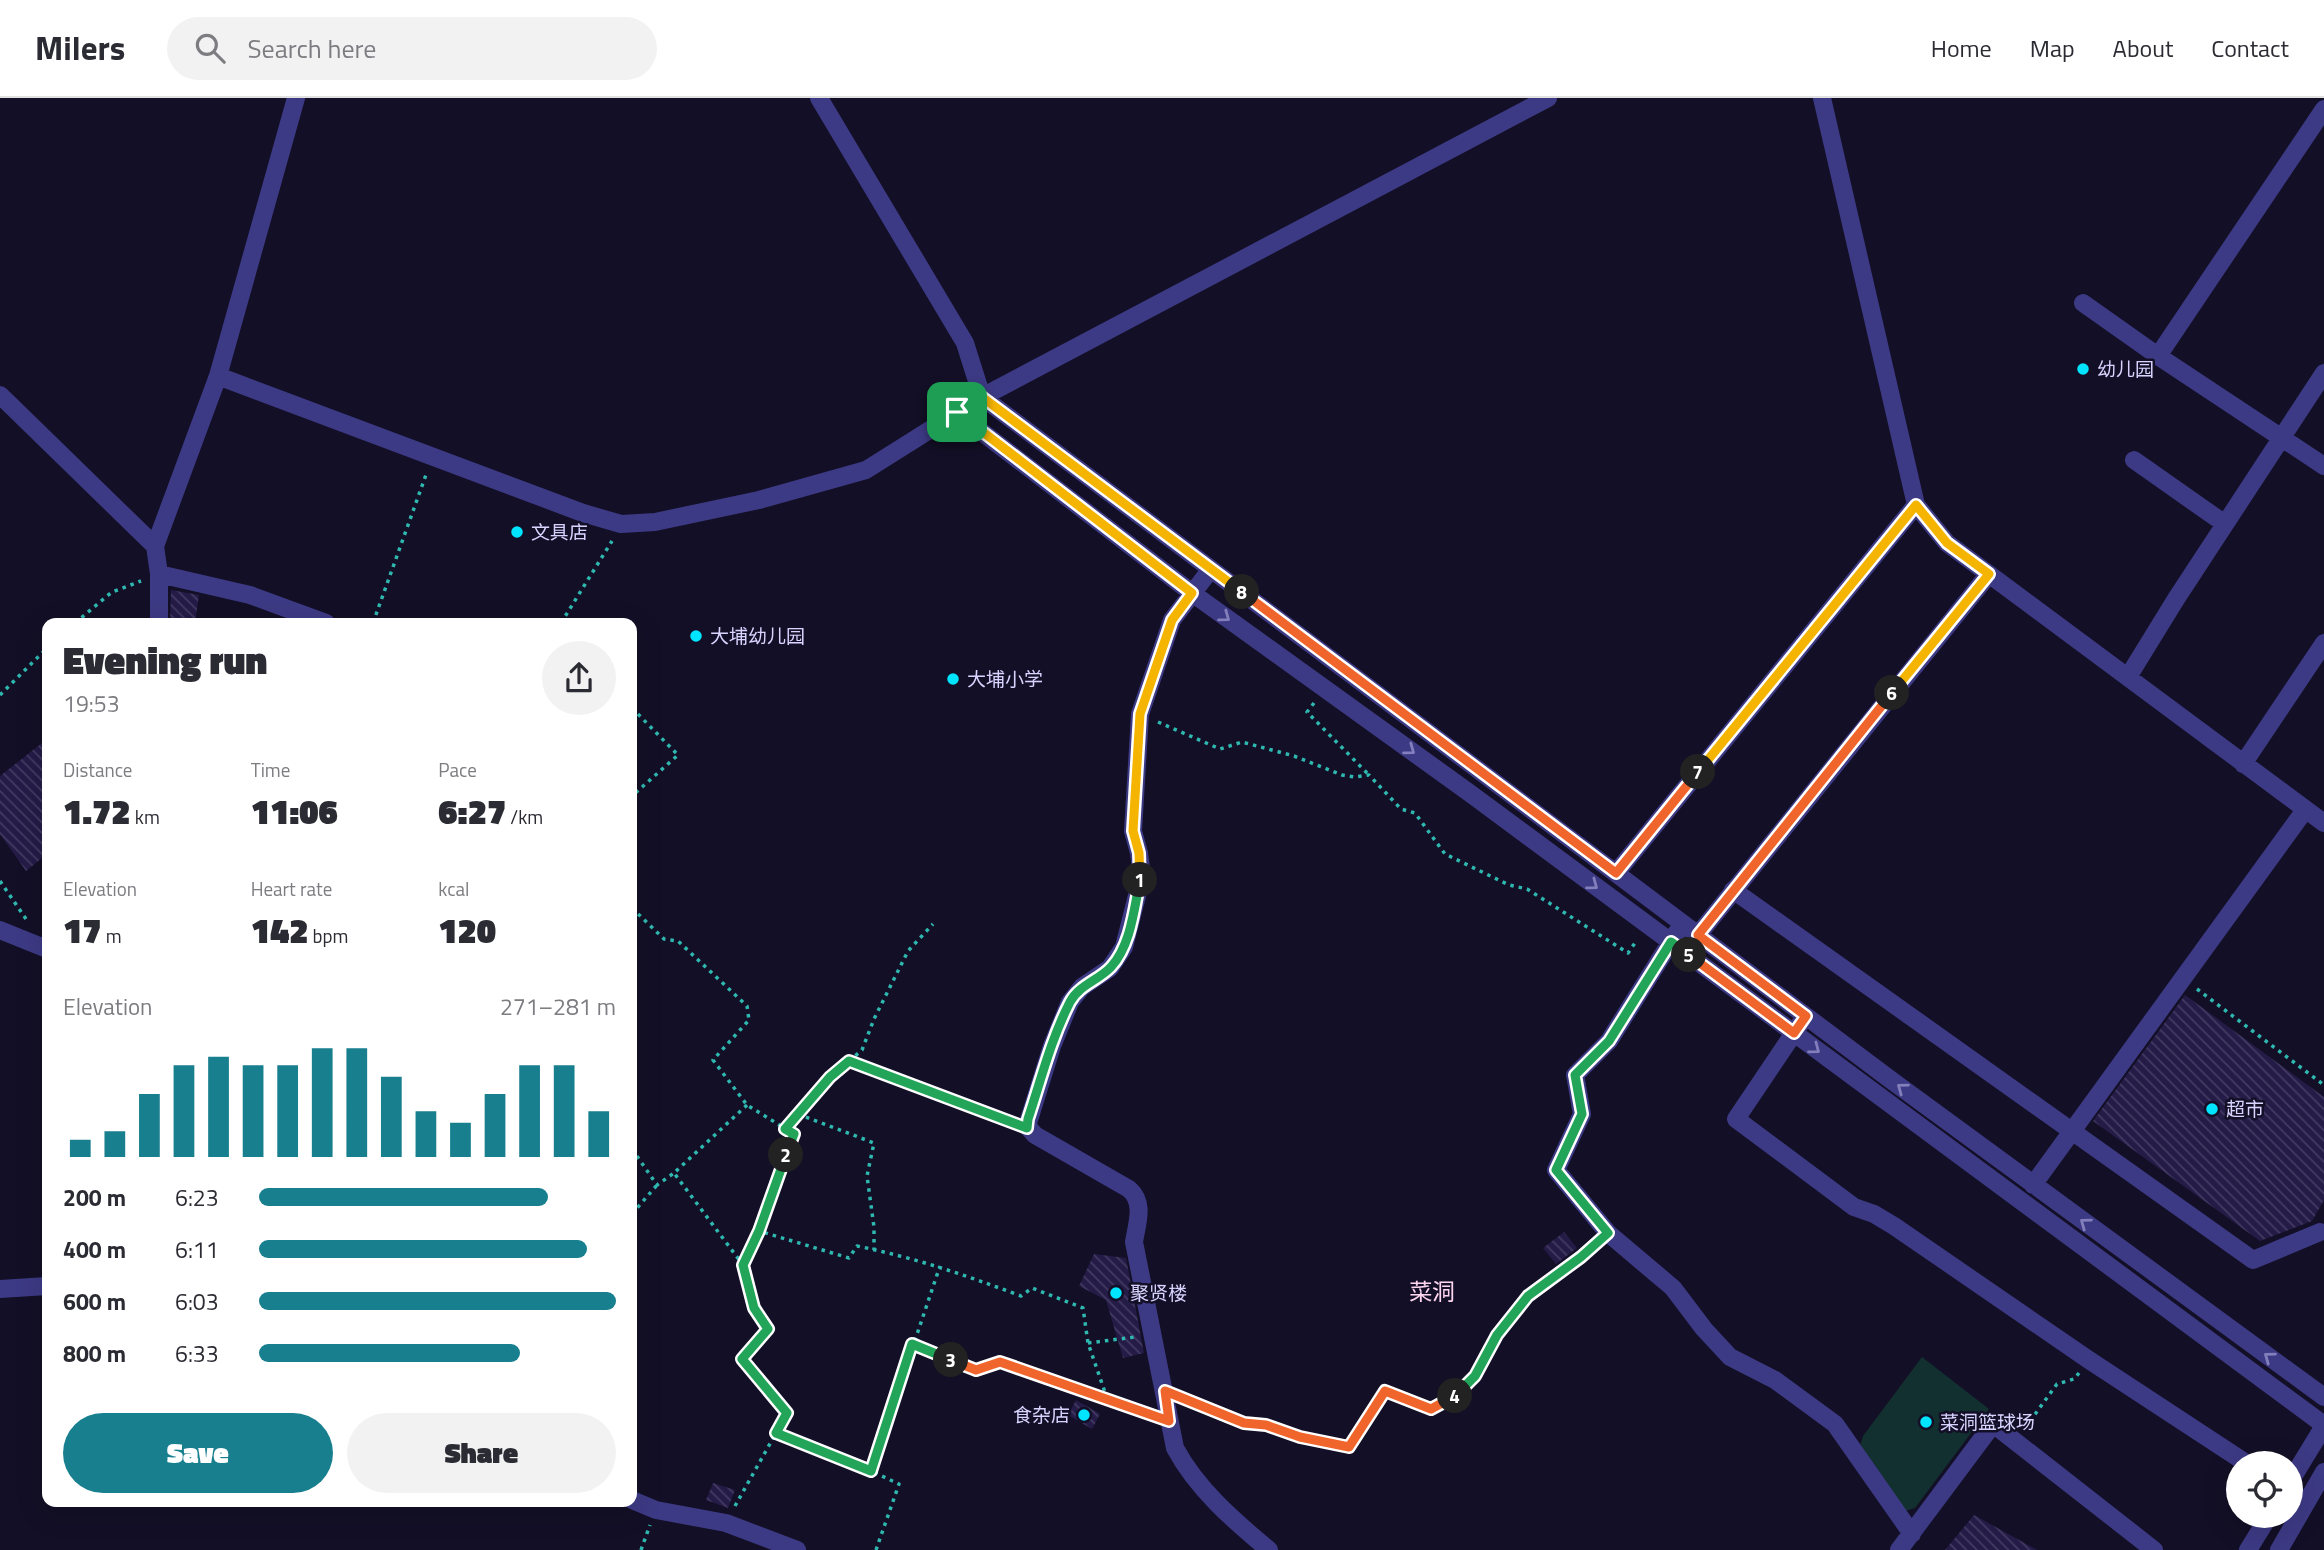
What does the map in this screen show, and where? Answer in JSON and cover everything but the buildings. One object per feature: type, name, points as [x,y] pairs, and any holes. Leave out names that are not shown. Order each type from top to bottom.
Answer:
[{"type":"street","points":[[159,618],[159,574],[155,546],[218,376],[296,98]]},
{"type":"street","points":[[818,98],[965,343],[982,397],[1806,1016],[2324,1397]]},
{"type":"street","points":[[218,376],[583,513],[621,524],[654,522],[759,500],[866,470],[982,397],[1526,103],[1548,98]]},
{"type":"street","points":[[1822,98],[1916,505],[1947,543],[2324,823]]},
{"type":"street","points":[[2158,356],[2324,109]]},
{"type":"street","points":[[2083,303],[2324,466]]},
{"type":"street","points":[[2128,677],[2324,373]]},
{"type":"street","points":[[0,395],[155,546]]},
{"type":"street","points":[[957,412],[1192,593],[1648,925],[2324,1426],[2303,1460]]},
{"type":"street","points":[[2134,460],[2225,524]]},
{"type":"street","points":[[1616,873],[1916,505]]},
{"type":"street","points":[[1211,569],[1172,620],[1140,714],[1133,831],[1142,876],[1128,934],[1118,958],[1110,968],[1082,987],[1070,1002],[1052,1046],[1027,1128],[1129,1189],[1137,1197],[1139,1209],[1134,1242],[1175,1448],[1191,1475],[1230,1516],[1269,1550]]},
{"type":"street","points":[[159,574],[250,595],[312,618]]},
{"type":"street","points":[[1698,935],[1989,574]]},
{"type":"street","points":[[2243,764],[2324,643]]},
{"type":"street","points":[[2033,1185],[2305,810]]},
{"type":"street","points":[[1733,890],[2253,1260],[2320,1231]]},
{"type":"street","points":[[1683,923],[1609,1041],[1575,1075],[1582,1114],[1556,1170],[1608,1233],[1673,1288],[1704,1329],[1730,1357],[1775,1380],[1835,1424],[1912,1534]]},
{"type":"street","points":[[0,930],[42,946]]},
{"type":"street","points":[[1806,1016],[1736,1119],[1854,1207],[1874,1214],[1894,1226],[2228,1451]]},
{"type":"street","points":[[0,1289],[42,1286]]},
{"type":"street","points":[[1899,1550],[1993,1424],[2154,1550]]},
{"type":"street","points":[[2279,1550],[2324,1472]]},
{"type":"street","points":[[637,1502],[656,1510],[726,1523],[797,1550]]},
{"type":"street","points":[[2248,1550],[2262,1528]]},
{"type":"path","points":[[375,618],[433,456]]},
{"type":"path","points":[[564,618],[621,524]]},
{"type":"path","points":[[81,618],[113,592],[159,574]]},
{"type":"path","points":[[0,695],[42,653]]},
{"type":"path","points":[[1325,688],[1307,712],[1401,809],[1415,813],[1445,854],[1508,885],[1527,890],[1628,953],[1648,925]]},
{"type":"path","points":[[637,713],[678,755],[637,792]]},
{"type":"path","points":[[1140,714],[1220,748],[1242,742],[1294,756],[1342,775],[1369,775]]},
{"type":"path","points":[[0,881],[42,946]]},
{"type":"path","points":[[637,915],[664,939],[678,942],[747,1006],[749,1020],[713,1060],[747,1105],[794,1134],[759,1231],[743,1265]]},
{"type":"path","points":[[785,1129],[830,1077],[862,1050],[874,1019],[908,951],[933,924]]},
{"type":"path","points":[[2183,978],[2324,1085]]},
{"type":"path","points":[[849,1061],[1027,1128]]},
{"type":"path","points":[[637,1208],[657,1185],[674,1173],[747,1105]]},
{"type":"path","points":[[798,1114],[874,1143],[866,1176],[874,1227],[874,1250]]},
{"type":"path","points":[[637,1156],[657,1185]]},
{"type":"path","points":[[674,1173],[743,1265],[754,1308],[768,1329],[742,1359],[787,1413],[726,1523]]},
{"type":"path","points":[[759,1231],[849,1258],[857,1246],[874,1250],[940,1266],[1021,1296],[1032,1288],[1083,1308],[1088,1343],[1107,1398]]},
{"type":"path","points":[[1165,1391],[1244,1423],[1266,1425],[1300,1437],[1349,1447],[1385,1391],[1431,1409],[1458,1394],[1475,1376],[1497,1335],[1528,1296],[1581,1257],[1608,1233]]},
{"type":"path","points":[[871,1471],[940,1266]]},
{"type":"path","points":[[1088,1343],[1154,1334]]},
{"type":"path","points":[[912,1344],[976,1370],[1000,1362],[1169,1421]]},
{"type":"path","points":[[2015,1441],[2057,1384]]},
{"type":"path","points":[[776,1433],[899,1484],[876,1550]]},
{"type":"path","points":[[641,1550],[656,1510]]},
{"type":"green space","name":"菜洞篮球场","points":[[1922,1357],[1989,1409],[1915,1508],[1902,1512],[1860,1446],[1863,1436]]},
{"type":"place","name":"幼儿园","points":[[2083,369]]},
{"type":"place","name":"文具店","points":[[517,532]]},
{"type":"place","name":"大埔幼儿园","points":[[696,636]]},
{"type":"place","name":"大埔小学","points":[[953,679]]},
{"type":"place","name":"超市","points":[[2212,1109]]},
{"type":"place","name":"聚贤楼","points":[[1116,1293]]},
{"type":"place","name":"食杂店","points":[[1084,1415]]},
{"type":"place","name":"菜洞篮球场","points":[[1926,1422]]},
{"type":"district","name":"菜洞","points":[[1432,1292]]},
{"type":"route","points":[[982,397],[1616,873],[1916,505],[1947,543],[1989,574],[1698,935],[1806,1016],[1794,1033],[1671,942],[1609,1041],[1575,1075],[1582,1114],[1556,1170],[1608,1233],[1548,1283],[1528,1296],[1497,1335],[1475,1376],[1458,1394],[1431,1409],[1385,1391],[1349,1447],[1300,1437],[1266,1425],[1244,1423],[1165,1391],[1169,1421],[1000,1362],[976,1370],[912,1344],[871,1471],[776,1433],[787,1413],[742,1359],[768,1329],[754,1308],[743,1265],[759,1231],[794,1134],[785,1129],[830,1077],[849,1061],[1027,1128],[1052,1046],[1070,1002],[1082,987],[1101,976],[1118,958],[1128,934],[1142,876],[1133,831],[1140,714],[1172,620],[1192,593],[957,412],[982,397]]}]
